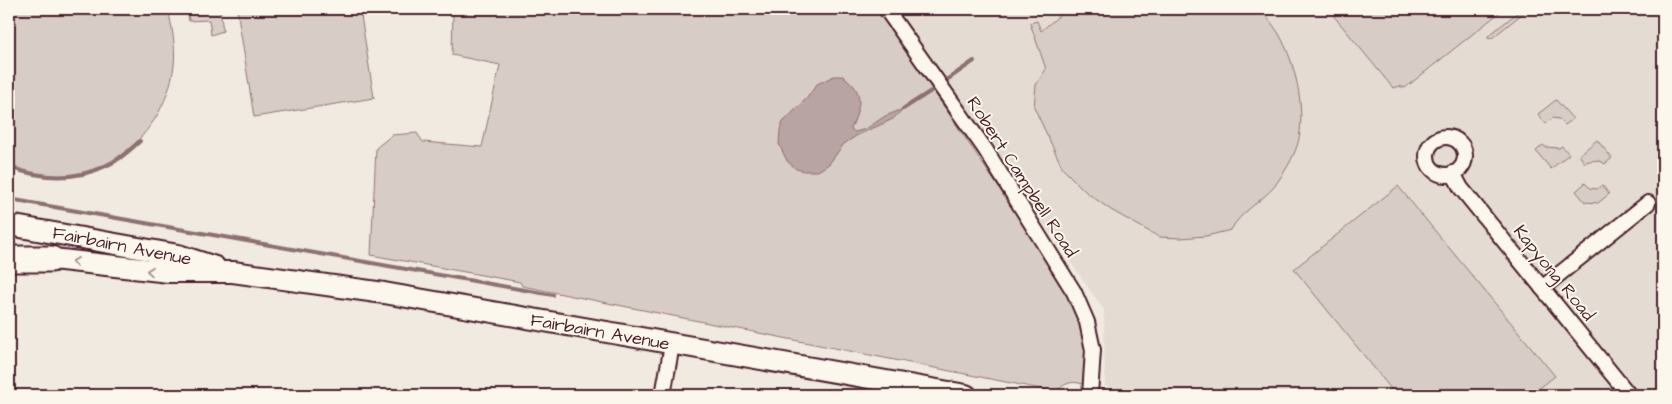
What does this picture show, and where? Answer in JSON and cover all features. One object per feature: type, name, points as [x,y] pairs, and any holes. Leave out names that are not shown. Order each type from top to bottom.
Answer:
[{"type":"highway","points":[[9,259],[51,260]]},
{"type":"main road","name":"Fairbairn Avenue","points":[[9,225],[178,255],[233,272]]},
{"type":"main road","name":"Fairbairn Avenue","points":[[9,253],[51,260],[169,272],[233,272],[384,293],[672,345],[966,395]]},
{"type":"street","name":"Robert Campbell Road","points":[[886,9],[985,149],[1074,292],[1087,322],[1093,350],[1090,395]]},
{"type":"street","name":"Kapyong Road","points":[[1453,173],[1460,188],[1629,395]]},
{"type":"street","points":[[1542,288],[1648,203]]},
{"type":"street","points":[[663,395],[672,345]]},
{"type":"street","name":"Robert Campbell Road","points":[[1092,379],[1096,395]]},
{"type":"street","points":[[1079,395],[1092,379]]},
{"type":"shaded area","points":[[9,9],[168,9],[174,44],[174,65],[167,94],[155,119],[137,141],[116,158],[92,169],[65,175],[38,174],[9,165]]},
{"type":"shaded area","points":[[187,9],[220,9],[223,31],[211,35],[209,20],[189,21]]},
{"type":"shaded area","points":[[237,9],[360,9],[374,98],[254,117]]},
{"type":"shaded area","points":[[453,9],[878,9],[997,185],[1060,282],[1083,323],[1087,350],[1087,372],[1082,384],[1074,382],[1056,392],[522,286],[520,282],[371,255],[376,148],[392,135],[417,133],[423,142],[482,147],[500,65],[452,55]]},
{"type":"shaded area","points":[[896,9],[1663,9],[1663,395],[1122,395],[1117,389],[1105,386],[1104,310]]},
{"type":"shaded area","points":[[1067,9],[1261,9],[1268,18],[1285,46],[1295,73],[1301,116],[1298,143],[1288,166],[1274,187],[1245,212],[1231,230],[1206,236],[1159,237],[1111,210],[1087,193],[1063,169],[1034,107],[1036,85],[1046,69],[1030,23],[1037,21],[1041,31]]},
{"type":"shaded area","points":[[1328,9],[1504,9],[1405,88],[1399,86],[1393,88]]},
{"type":"shaded area","points":[[1522,9],[1528,9],[1492,38],[1487,37]]},
{"type":"shaded area","points":[[834,76],[843,76],[855,88],[858,94],[857,114],[851,129],[855,132],[866,129],[885,116],[903,109],[893,119],[856,136],[844,144],[829,164],[818,171],[796,169],[787,161],[779,144],[780,130],[783,122],[807,98],[817,84]]},
{"type":"shaded area","points":[[1556,100],[1573,119],[1565,125],[1559,119],[1552,118],[1546,124],[1538,114]]},
{"type":"shaded area","points":[[1597,140],[1612,158],[1605,164],[1595,160],[1585,163],[1579,155]]},
{"type":"shaded area","points":[[1543,145],[1545,147],[1559,148],[1562,146],[1569,154],[1551,169],[1536,151]]},
{"type":"shaded area","points":[[1585,183],[1590,188],[1597,189],[1602,185],[1609,194],[1598,203],[1585,202],[1576,191]]},
{"type":"shaded area","points":[[1398,186],[1555,376],[1531,395],[1396,395],[1294,269]]},
{"type":"waterway","points":[[948,79],[974,61]]},
{"type":"waterway","points":[[903,109],[931,91]]},
{"type":"waterway","points":[[9,167],[46,176],[84,174],[112,163],[140,141]]},
{"type":"waterway","points":[[9,199],[553,295]]}]
